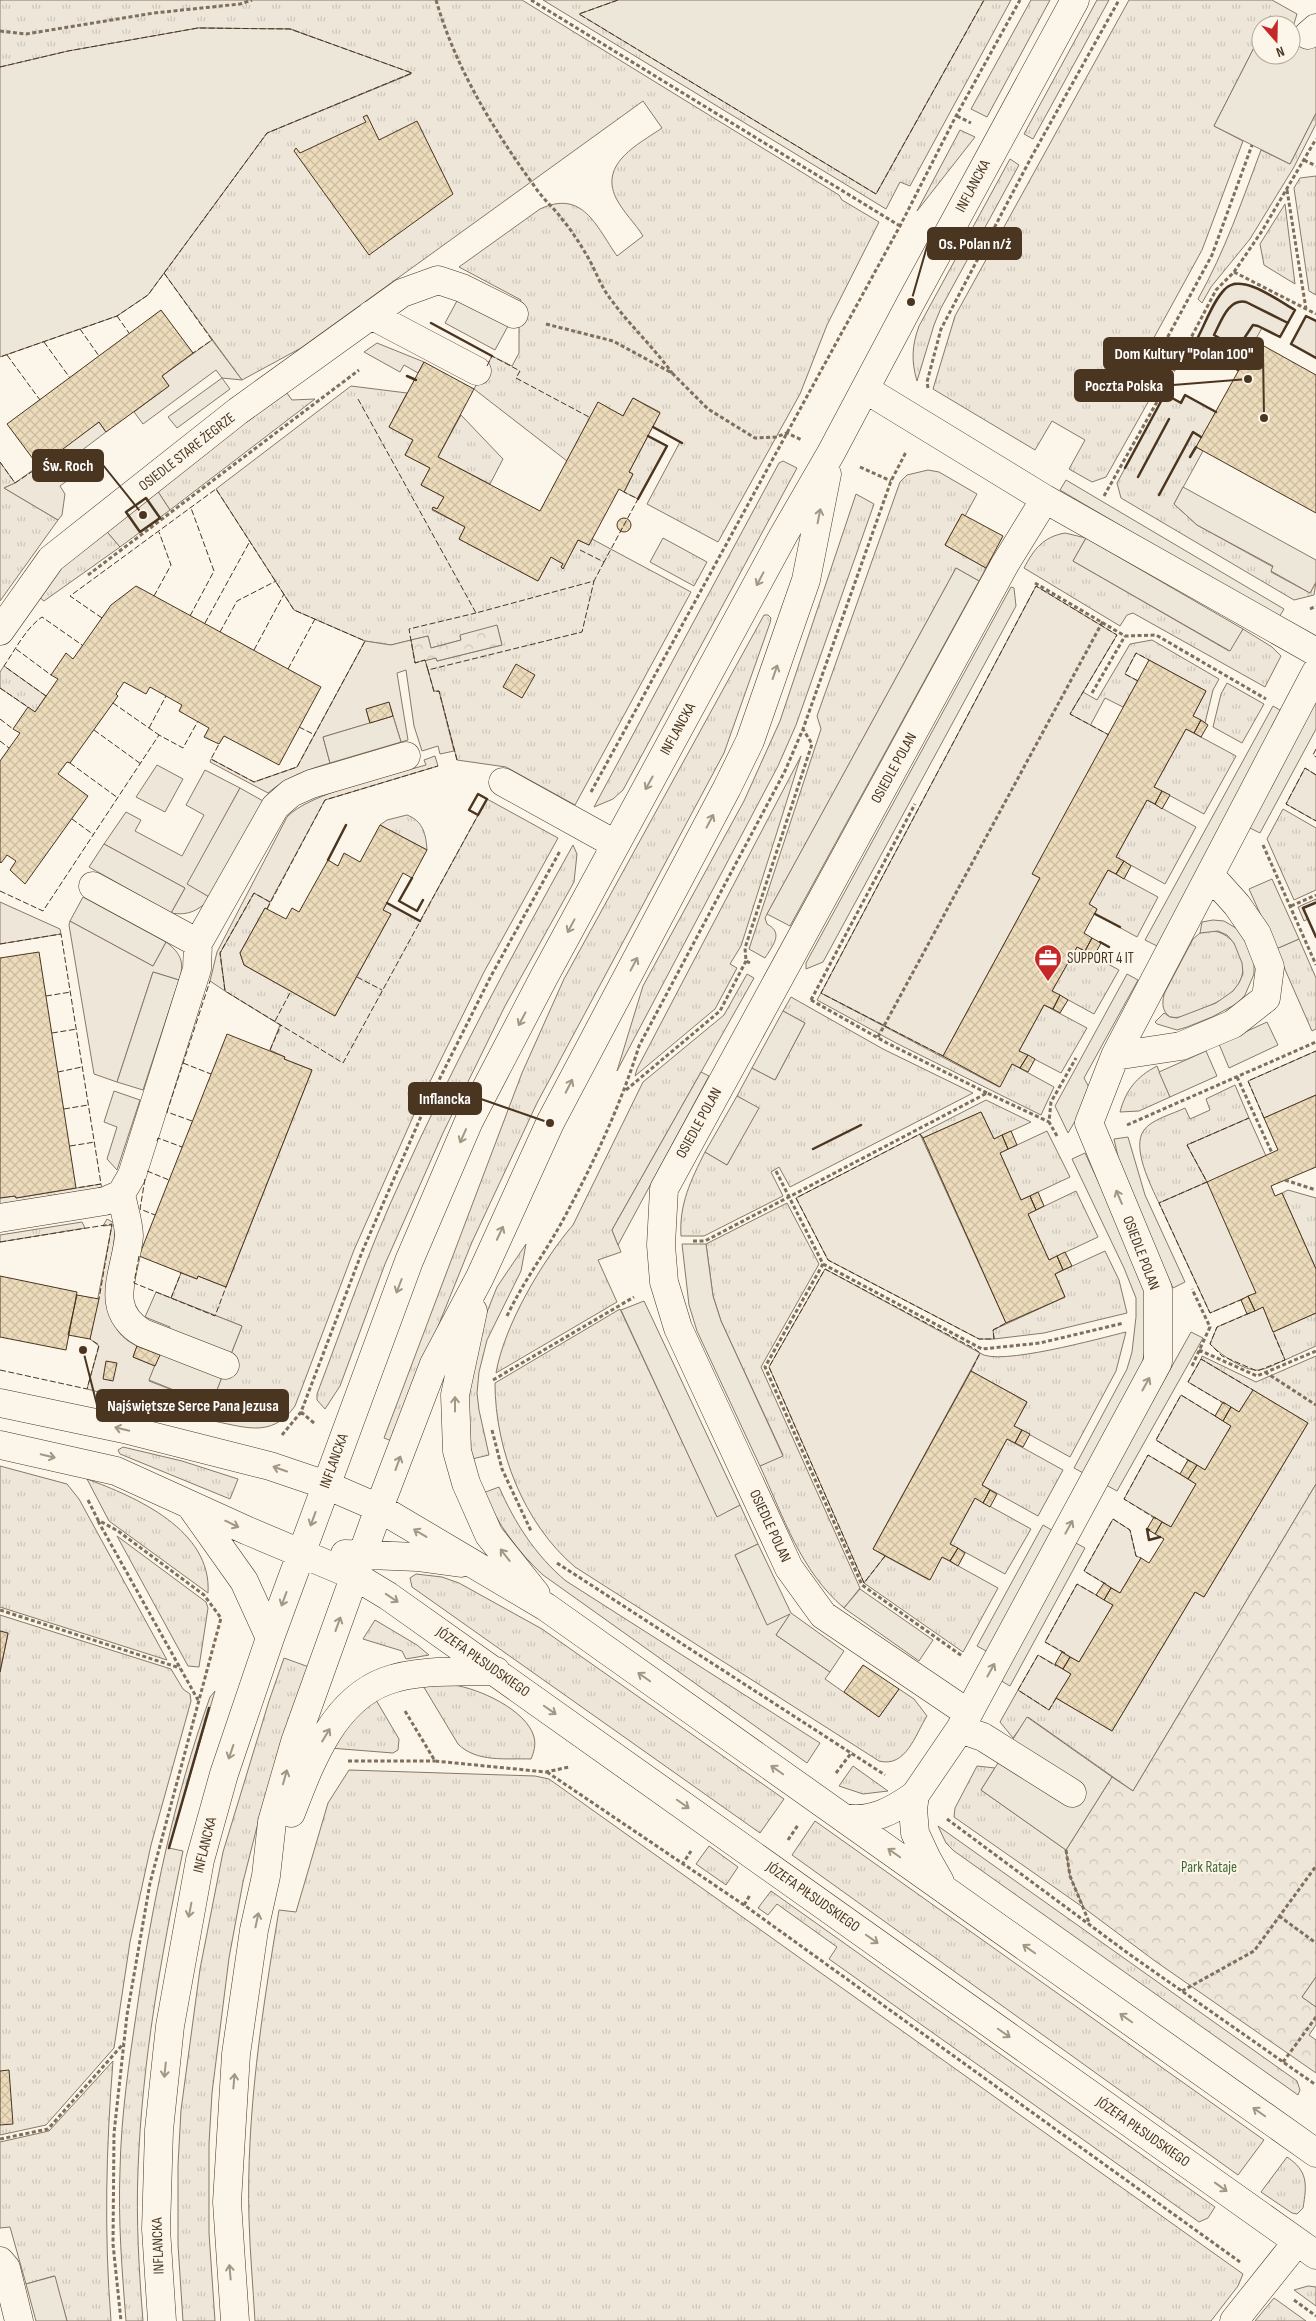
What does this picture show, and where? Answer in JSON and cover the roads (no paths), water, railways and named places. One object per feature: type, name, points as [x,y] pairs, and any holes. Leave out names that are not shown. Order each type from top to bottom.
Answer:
[{"type":"street","name":"INFLANCKA","points":[[162,2321],[156,2229],[158,2140],[170,2026],[200,1860],[224,1774],[270,1638],[408,1261],[470,1122],[615,844],[782,536],[831,453],[1075,0]]},
{"type":"street","name":"OSIEDLE STARE ŻEGRZE","points":[[0,631],[51,559],[238,411],[402,293],[438,280],[462,288],[514,314]]},
{"type":"street","points":[[372,315],[476,371]]},
{"type":"street","points":[[865,390],[1045,499],[1316,652]]},
{"type":"street","name":"INFLANCKA","points":[[235,2321],[227,2202],[236,2054],[246,1980],[266,1876],[272,1822],[295,1742],[379,1508],[434,1364],[480,1277],[550,1123],[728,788],[750,741],[806,580],[831,453]]},
{"type":"street","name":"OSIEDLE POLAN","points":[[1045,499],[1005,564],[664,1188],[661,1245],[664,1282],[678,1328],[789,1568],[823,1615],[983,1737],[1072,1793]]},
{"type":"street","name":"OSIEDLE POLAN","points":[[844,1818],[864,1820],[882,1814],[915,1795],[964,1721],[1158,1362],[1158,1290],[1089,1123],[1115,1056],[1316,672]]},
{"type":"street","points":[[0,1218],[105,1201],[121,1194],[132,1175],[198,969],[198,943],[275,807],[291,793],[311,784],[406,756]]},
{"type":"street","points":[[503,782],[615,844]]},
{"type":"street","points":[[1115,1056],[1181,1046],[1233,1024],[1266,998],[1270,967],[1257,934],[1237,905],[1210,875]]},
{"type":"street","points":[[93,886],[198,943]]},
{"type":"street","points":[[121,1194],[129,1234],[120,1280],[120,1303],[124,1318],[132,1327],[143,1333],[225,1365]]},
{"type":"street","points":[[480,1277],[455,1395],[457,1451],[466,1483],[489,1535],[546,1607]]},
{"type":"street","name":"JÓZEFA PIŁSUDSKIEGO","points":[[0,1403],[134,1431],[270,1466],[326,1485],[379,1508],[546,1607],[948,1891],[1310,2142]]},
{"type":"street","name":"JÓZEFA PIŁSUDSKIEGO","points":[[0,1445],[116,1471],[187,1502],[248,1532],[301,1553],[359,1565],[449,1560],[492,1575]]},
{"type":"street","points":[[187,1502],[244,1580],[270,1638]]},
{"type":"street","name":"JÓZEFA PIŁSUDSKIEGO","points":[[359,1565],[388,1596],[1306,2248]]},
{"type":"street","points":[[266,1876],[310,1766],[328,1731],[356,1699],[386,1681],[432,1672],[496,1671]]},
{"type":"street","points":[[915,1795],[912,1809],[915,1832],[932,1870],[948,1891]]},
{"type":"street","points":[[1234,2321],[1265,2280],[1306,2248]]},
{"type":"street","points":[[0,2261],[6,2268],[18,2321]]},
{"type":"place","name":"Os. Polan n/ż","points":[[911,302]]},
{"type":"place","name":"Poczta Polska","points":[[1248,379]]},
{"type":"place","name":"Dom Kultury \"Polan 100\"","points":[[1264,418]]},
{"type":"place","name":"Św. Roch","points":[[143,515]]},
{"type":"place","name":"SUPPORT 4 IT","points":[[1048,982]]},
{"type":"place","name":"Inflancka","points":[[550,1123]]},
{"type":"place","name":"Najświętsze Serce Pana Jezusa","points":[[83,1350]]},
{"type":"park label","name":"Park Rataje","points":[[1209,1867]]}]
